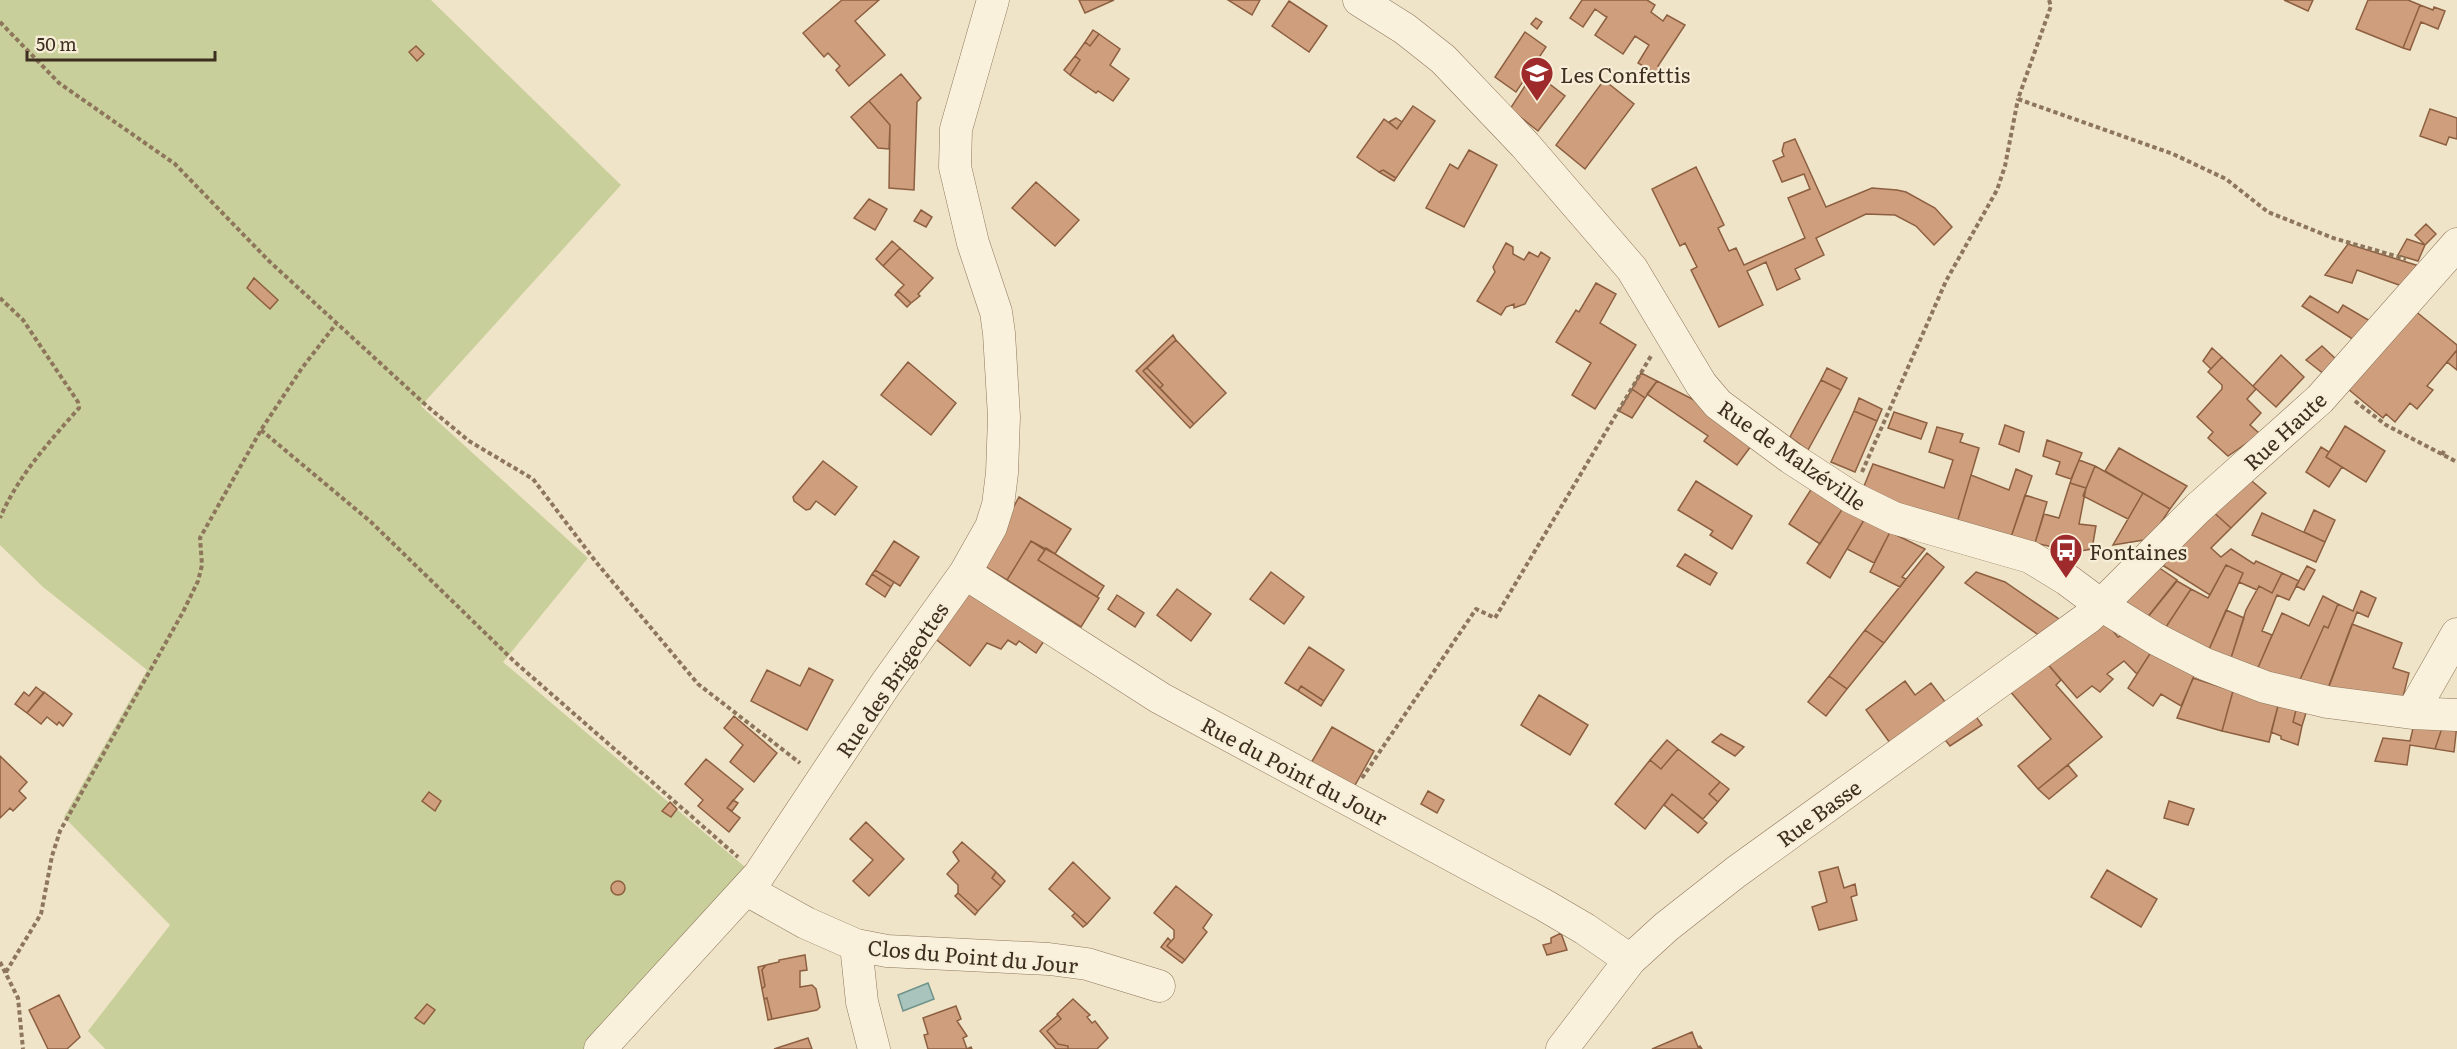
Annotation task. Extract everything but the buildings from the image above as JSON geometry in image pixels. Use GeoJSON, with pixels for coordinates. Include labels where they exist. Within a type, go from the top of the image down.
{"type":"FeatureCollection","features":[{"type":"Feature","properties":{"kind":"street","name":"Rue des Brigeottes"},"geometry":{"type":"LineString","coordinates":[[600,1049],[753,883],[885,685],[964,573],[991,527],[998,506],[1002,480],[1004,417],[996,312],[973,243],[955,167],[955,146],[956,129],[993,0]]}},
{"type":"Feature","properties":{"kind":"street","name":"Rue de Malzéville"},"geometry":{"type":"LineString","coordinates":[[1359,0],[1424,42],[1478,94],[1577,203],[1632,268],[1701,384],[1718,404],[1791,458],[1851,497],[1894,518],[2030,556],[2101,605],[2156,639],[2205,664],[2265,687],[2327,702],[2412,713],[2457,715]]}},
{"type":"Feature","properties":{"kind":"street","name":"Rue Haute"},"geometry":{"type":"LineString","coordinates":[[2101,605],[2198,508],[2320,399],[2457,244]]}},
{"type":"Feature","properties":{"kind":"street","name":"Rue du Point du Jour"},"geometry":{"type":"LineString","coordinates":[[964,573],[1160,698],[1544,905],[1630,960]]}},
{"type":"Feature","properties":{"kind":"street","name":"Rue Basse"},"geometry":{"type":"LineString","coordinates":[[1562,1049],[1630,960],[1666,927],[1736,872],[2078,626],[2101,605]]}},
{"type":"Feature","properties":{"kind":"street"},"geometry":{"type":"LineString","coordinates":[[2412,713],[2457,634]]}},
{"type":"Feature","properties":{"kind":"street","name":"Clos du Point du Jour"},"geometry":{"type":"LineString","coordinates":[[753,883],[806,923],[856,945],[887,951],[1049,959],[1087,964],[1159,986]]}},
{"type":"Feature","properties":{"kind":"street","name":"Clos du Point du Jour"},"geometry":{"type":"LineString","coordinates":[[856,945],[862,1002],[874,1049]]}},
{"type":"Feature","properties":{"kind":"path"},"geometry":{"type":"LineString","coordinates":[[1851,497],[1946,281],[1997,190],[2005,166],[2018,99],[2051,6],[2049,0]]}},
{"type":"Feature","properties":{"kind":"path"},"geometry":{"type":"LineString","coordinates":[[0,22],[59,83],[175,164],[269,261],[428,407],[469,441],[533,479],[596,562],[698,684],[822,781]]}},
{"type":"Feature","properties":{"kind":"path"},"geometry":{"type":"LineString","coordinates":[[2018,99],[2173,154],[2226,179],[2268,212],[2333,238],[2421,264],[2431,272]]}},
{"type":"Feature","properties":{"kind":"path"},"geometry":{"type":"LineString","coordinates":[[0,298],[23,320],[78,402],[79,408],[40,452],[6,504],[0,518]]}},
{"type":"Feature","properties":{"kind":"path"},"geometry":{"type":"LineString","coordinates":[[6,972],[41,914],[52,856],[60,831],[183,612],[198,581],[202,566],[200,538],[261,430],[302,368],[336,324]]}},
{"type":"Feature","properties":{"kind":"path"},"geometry":{"type":"LineString","coordinates":[[1350,799],[1377,753],[1476,609],[1495,618],[1640,372],[1671,333]]}},
{"type":"Feature","properties":{"kind":"path"},"geometry":{"type":"LineString","coordinates":[[2333,385],[2386,425],[2457,462]]}},
{"type":"Feature","properties":{"kind":"path"},"geometry":{"type":"LineString","coordinates":[[261,430],[371,522],[516,663],[753,883]]}},
{"type":"Feature","properties":{"kind":"path"},"geometry":{"type":"LineString","coordinates":[[2442,455],[2445,449]]}},
{"type":"Feature","properties":{"kind":"path"},"geometry":{"type":"LineString","coordinates":[[0,962],[18,998],[23,1049]]}},
{"type":"Feature","properties":{"kind":"green space"},"geometry":{"type":"Polygon","coordinates":[[[0,0],[431,0],[621,185],[421,406],[588,558],[503,662],[745,867],[587,1049],[105,1049],[88,1031],[170,925],[64,817],[147,670],[43,587],[0,545],[0,0]]]}},
{"type":"Feature","properties":{"kind":"water"},"geometry":{"type":"Polygon","coordinates":[[[928,983],[934,999],[903,1011],[898,995],[928,983]]]}},
{"type":"Feature","properties":{"kind":"place","name":"Les Confettis"},"geometry":{"type":"Point","coordinates":[1537,102]}},
{"type":"Feature","properties":{"kind":"place","name":"Fontaines"},"geometry":{"type":"Point","coordinates":[2066,579]}}]}
